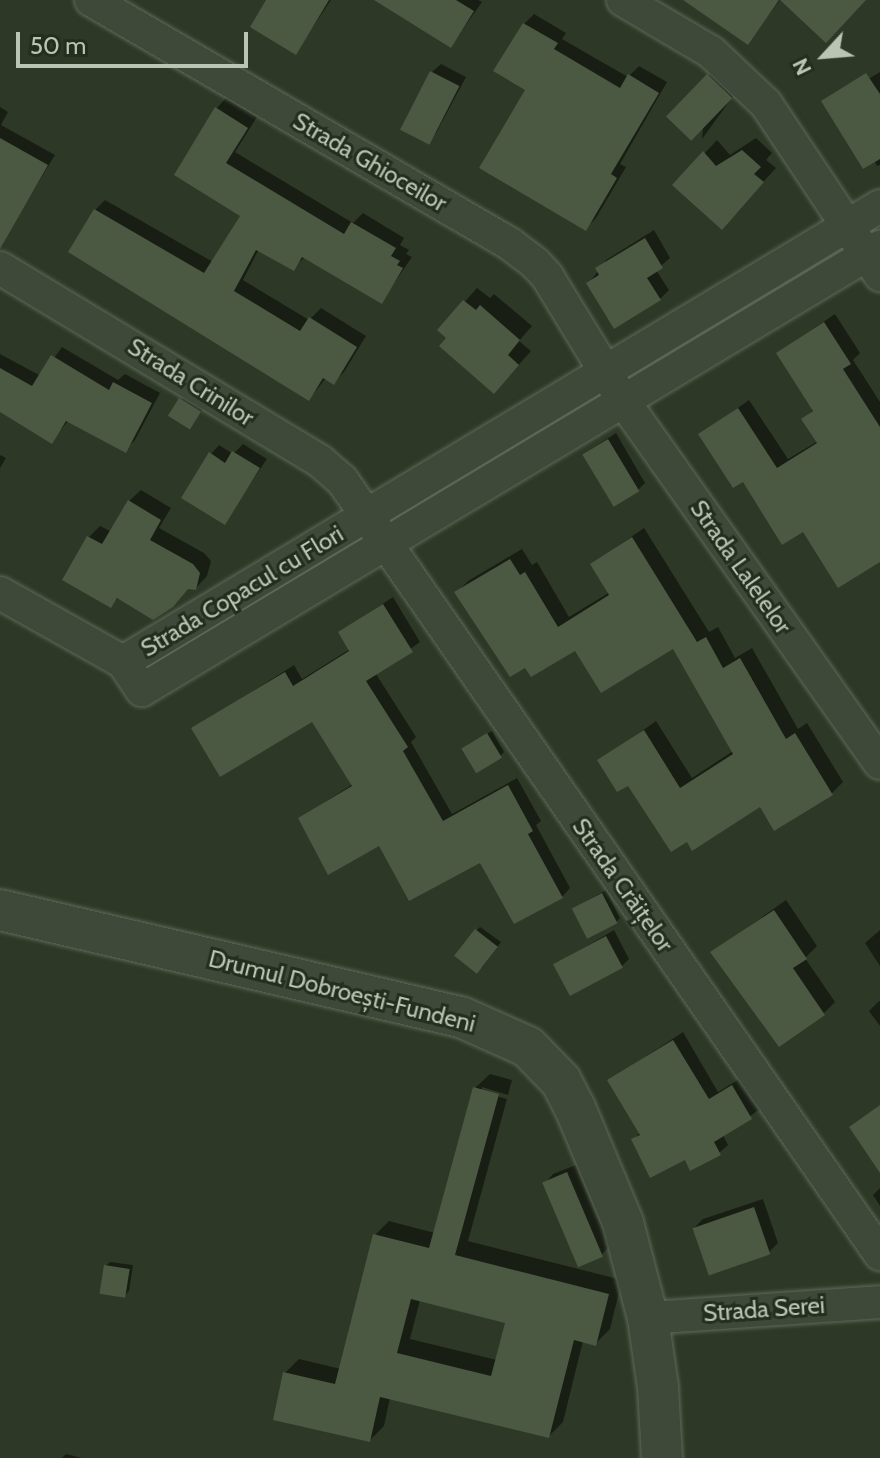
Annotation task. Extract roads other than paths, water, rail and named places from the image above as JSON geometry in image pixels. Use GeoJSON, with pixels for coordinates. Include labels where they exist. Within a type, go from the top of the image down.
{"type":"FeatureCollection","features":[{"type":"Feature","properties":{"kind":"street","name":"Strada Ghioceilor"},"geometry":{"type":"LineString","coordinates":[[91,0],[510,244],[547,276],[603,371]]}},
{"type":"Feature","properties":{"kind":"street"},"geometry":{"type":"LineString","coordinates":[[623,0],[711,52],[742,78],[775,116],[846,226],[875,259]]}},
{"type":"Feature","properties":{"kind":"street","name":"Strada Copacul cu Flori"},"geometry":{"type":"LineString","coordinates":[[875,259],[622,399],[142,690],[123,662],[880,206]]}},
{"type":"Feature","properties":{"kind":"street","name":"Strada Crinilor"},"geometry":{"type":"LineString","coordinates":[[0,268],[321,462],[342,480],[366,515]]}},
{"type":"Feature","properties":{"kind":"street","name":"Strada Lalelelor"},"geometry":{"type":"LineString","coordinates":[[603,371],[880,763]]}},
{"type":"Feature","properties":{"kind":"street","name":"Strada Crăițelor"},"geometry":{"type":"LineString","coordinates":[[366,515],[880,1254]]}},
{"type":"Feature","properties":{"kind":"street"},"geometry":{"type":"LineString","coordinates":[[0,593],[123,662]]}},
{"type":"Feature","properties":{"kind":"street","name":"Drumul Dobroești-Fundeni"},"geometry":{"type":"LineString","coordinates":[[0,910],[461,1017],[528,1047],[561,1081],[590,1140],[623,1223],[648,1318],[658,1387],[662,1458]]}},
{"type":"Feature","properties":{"kind":"street","name":"Strada Serei"},"geometry":{"type":"LineString","coordinates":[[648,1318],[880,1302]]}}]}
